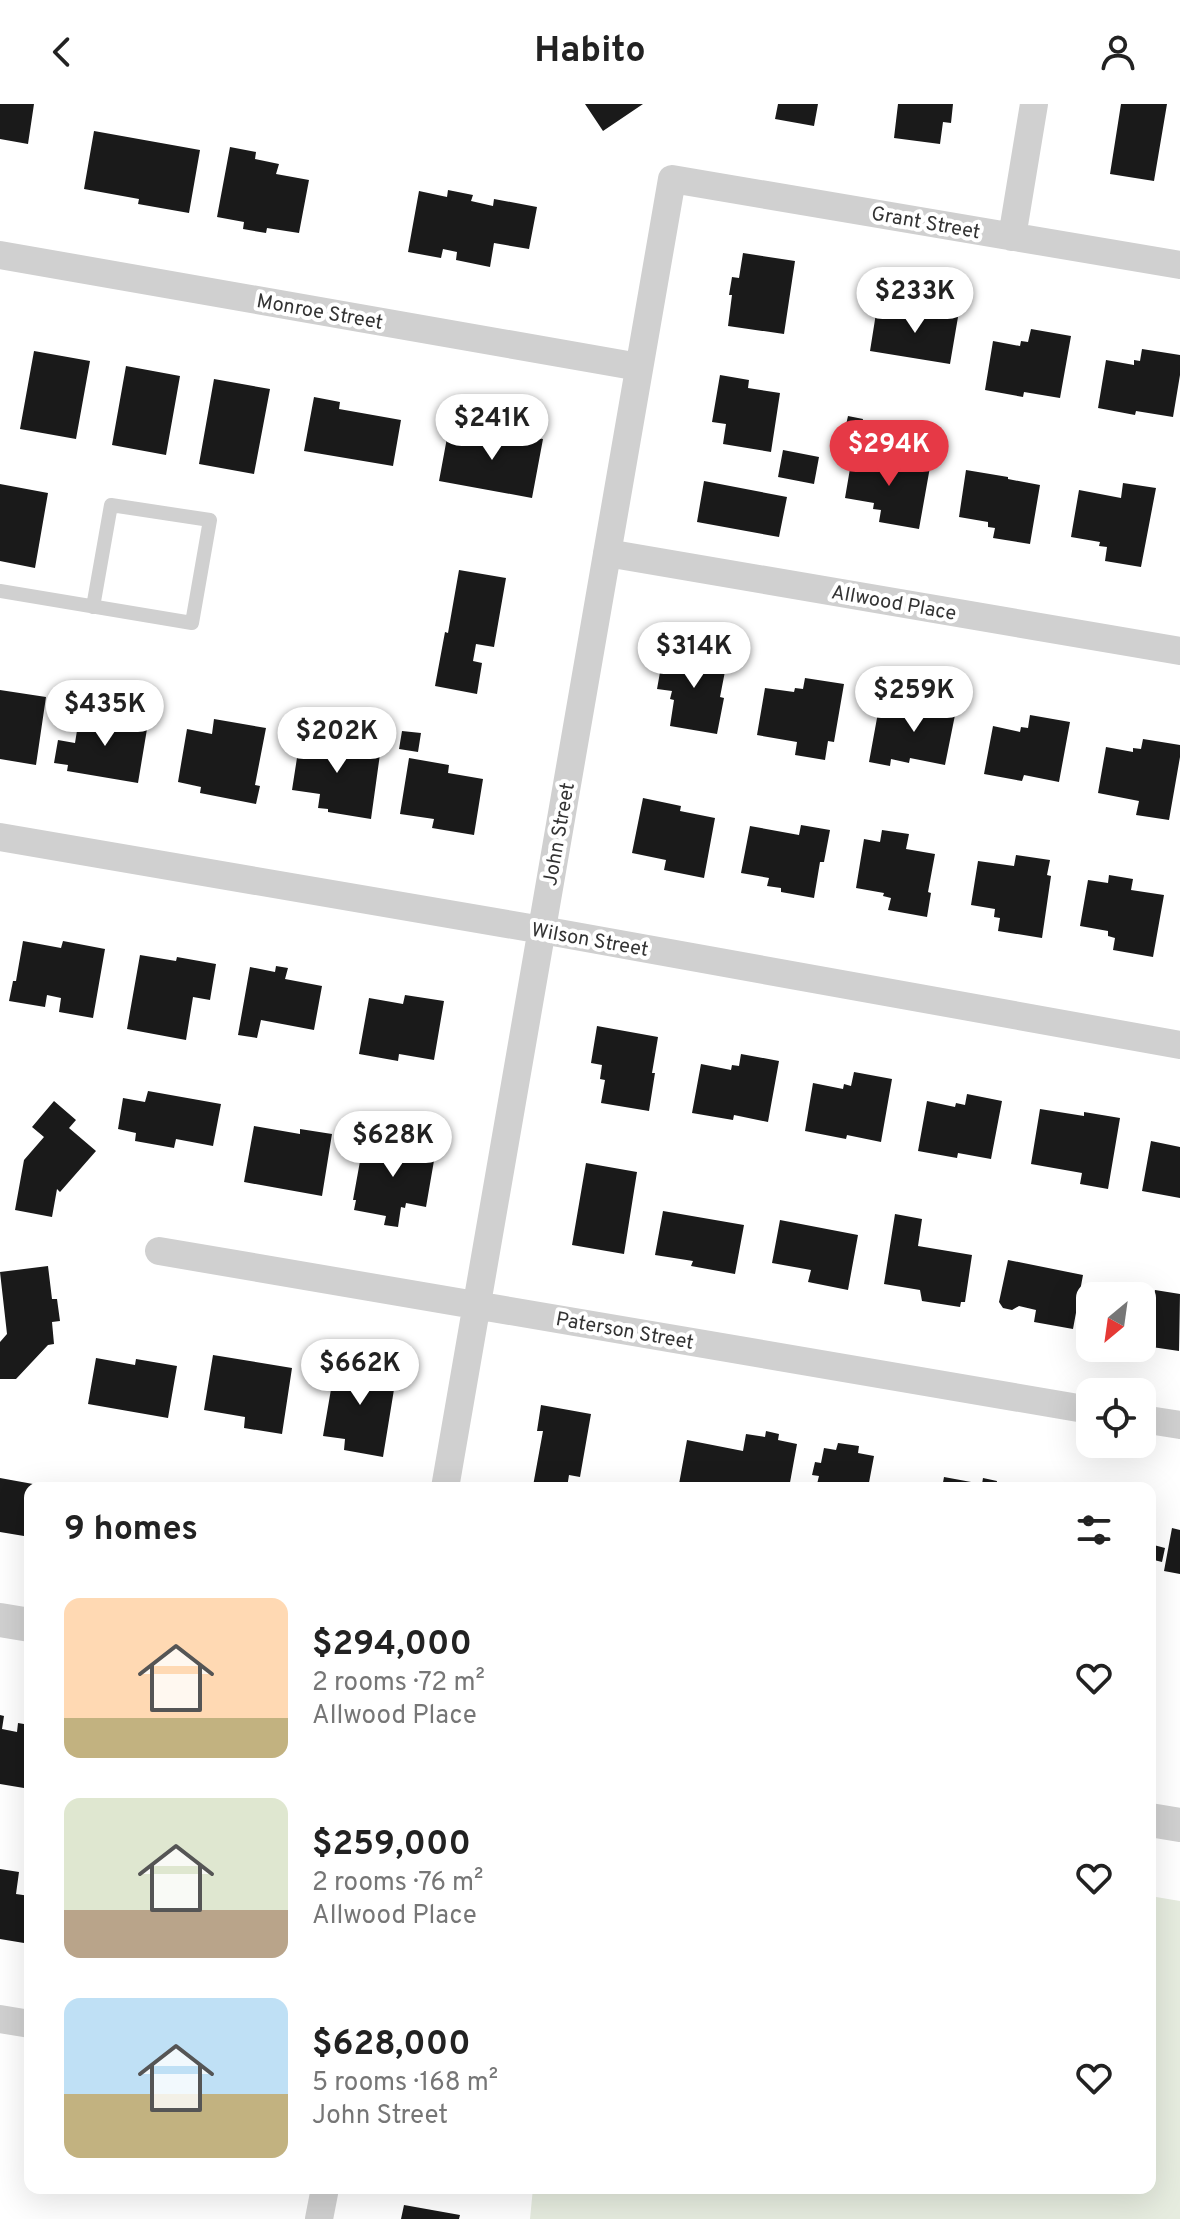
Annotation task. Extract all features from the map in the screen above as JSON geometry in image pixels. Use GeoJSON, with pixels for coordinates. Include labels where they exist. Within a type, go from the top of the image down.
{"type":"FeatureCollection","features":[{"type":"Feature","properties":{"kind":"street"},"geometry":{"type":"LineString","coordinates":[[1012,237],[1034,104]]}},
{"type":"Feature","properties":{"kind":"street","name":"Grant Street"},"geometry":{"type":"LineString","coordinates":[[672,179],[1180,265]]}},
{"type":"Feature","properties":{"kind":"street","name":"John Street"},"geometry":{"type":"LineString","coordinates":[[446,1482],[672,179]]}},
{"type":"Feature","properties":{"kind":"street","name":"Monroe Street"},"geometry":{"type":"LineString","coordinates":[[0,255],[639,367]]}},
{"type":"Feature","properties":{"kind":"street","name":"Allwood Place"},"geometry":{"type":"LineString","coordinates":[[607,553],[1180,651]]}},
{"type":"Feature","properties":{"kind":"street","name":"Wilson Street"},"geometry":{"type":"LineString","coordinates":[[0,837],[542,930],[1180,1045]]}},
{"type":"Feature","properties":{"kind":"street","name":"Paterson Street"},"geometry":{"type":"LineString","coordinates":[[159,1251],[1076,1408]]}},
{"type":"Feature","properties":{"kind":"street"},"geometry":{"type":"LineString","coordinates":[[1156,1421],[1180,1425]]}},
{"type":"Feature","properties":{"kind":"street"},"geometry":{"type":"LineString","coordinates":[[0,1620],[24,1624]]}},
{"type":"Feature","properties":{"kind":"street"},"geometry":{"type":"LineString","coordinates":[[1156,1821],[1180,1825]]}},
{"type":"Feature","properties":{"kind":"street"},"geometry":{"type":"LineString","coordinates":[[0,2019],[24,2023]]}},
{"type":"Feature","properties":{"kind":"street"},"geometry":{"type":"LineString","coordinates":[[319,2219],[324,2194]]}},
{"type":"Feature","properties":{"kind":"lane"},"geometry":{"type":"LineString","coordinates":[[0,591],[93,607],[192,623],[210,520],[111,505],[93,607]]}},
{"type":"Feature","properties":{"kind":"shaded area"},"geometry":{"type":"Polygon","coordinates":[[[1156,1897],[1180,1901],[1180,2219],[530,2219],[532,2194],[1156,2194],[1156,1897]]]}},
{"type":"Feature","properties":{"kind":"building"},"geometry":{"type":"Polygon","coordinates":[[[0,104],[34,104],[28,144],[0,139],[0,104]]]}},
{"type":"Feature","properties":{"kind":"building"},"geometry":{"type":"Polygon","coordinates":[[[585,104],[643,104],[603,131],[585,104]]]}},
{"type":"Feature","properties":{"kind":"building"},"geometry":{"type":"Polygon","coordinates":[[[778,104],[818,104],[814,126],[775,119],[778,104]]]}},
{"type":"Feature","properties":{"kind":"building"},"geometry":{"type":"Polygon","coordinates":[[[898,104],[953,104],[951,123],[943,122],[940,144],[894,138],[898,104]]]}},
{"type":"Feature","properties":{"kind":"building"},"geometry":{"type":"Polygon","coordinates":[[[1121,104],[1167,104],[1154,181],[1110,174],[1121,104]]]}},
{"type":"Feature","properties":{"kind":"building"},"geometry":{"type":"Polygon","coordinates":[[[94,131],[200,150],[189,213],[138,204],[139,199],[84,189],[94,131]]]}},
{"type":"Feature","properties":{"kind":"building"},"geometry":{"type":"Polygon","coordinates":[[[230,147],[256,152],[255,159],[279,164],[276,174],[309,180],[299,233],[267,228],[266,233],[243,229],[244,222],[217,217],[230,147]]]}},
{"type":"Feature","properties":{"kind":"building"},"geometry":{"type":"Polygon","coordinates":[[[448,190],[473,195],[471,201],[493,206],[494,199],[537,207],[529,249],[494,243],[490,267],[456,260],[457,252],[443,249],[441,258],[408,252],[419,191],[447,197],[448,190]]]}},
{"type":"Feature","properties":{"kind":"building"},"geometry":{"type":"Polygon","coordinates":[[[743,253],[795,261],[784,334],[728,326],[732,277],[739,278],[743,253]]]}},
{"type":"Feature","properties":{"kind":"building"},"geometry":{"type":"Polygon","coordinates":[[[877,307],[958,317],[950,364],[870,351],[877,307]]]}},
{"type":"Feature","properties":{"kind":"building"},"geometry":{"type":"Polygon","coordinates":[[[1031,329],[1071,336],[1060,398],[1024,392],[1023,397],[985,390],[993,341],[1020,346],[1021,341],[1028,342],[1031,329]]]}},
{"type":"Feature","properties":{"kind":"building"},"geometry":{"type":"Polygon","coordinates":[[[1142,349],[1180,355],[1173,417],[1136,411],[1135,415],[1098,408],[1106,360],[1134,365],[1134,360],[1140,361],[1142,349]]]}},
{"type":"Feature","properties":{"kind":"building"},"geometry":{"type":"Polygon","coordinates":[[[34,351],[90,361],[76,439],[20,429],[34,351]]]}},
{"type":"Feature","properties":{"kind":"building"},"geometry":{"type":"Polygon","coordinates":[[[126,366],[180,376],[166,455],[112,445],[126,366]]]}},
{"type":"Feature","properties":{"kind":"building"},"geometry":{"type":"Polygon","coordinates":[[[720,375],[749,380],[748,388],[780,393],[771,452],[723,444],[726,424],[712,422],[720,375]]]}},
{"type":"Feature","properties":{"kind":"building"},"geometry":{"type":"Polygon","coordinates":[[[214,379],[270,389],[254,474],[199,464],[214,379]]]}},
{"type":"Feature","properties":{"kind":"building"},"geometry":{"type":"Polygon","coordinates":[[[314,397],[340,402],[339,409],[401,420],[393,466],[304,451],[314,397]]]}},
{"type":"Feature","properties":{"kind":"building"},"geometry":{"type":"Polygon","coordinates":[[[848,416],[863,419],[861,432],[845,429],[848,416]]]}},
{"type":"Feature","properties":{"kind":"building"},"geometry":{"type":"Polygon","coordinates":[[[449,427],[500,436],[501,432],[543,439],[532,498],[439,481],[449,427]]]}},
{"type":"Feature","properties":{"kind":"building"},"geometry":{"type":"Polygon","coordinates":[[[783,450],[819,457],[814,484],[778,477],[783,450]]]}},
{"type":"Feature","properties":{"kind":"building"},"geometry":{"type":"Polygon","coordinates":[[[853,451],[930,467],[919,529],[879,522],[881,510],[873,509],[874,503],[845,498],[853,451]]]}},
{"type":"Feature","properties":{"kind":"building"},"geometry":{"type":"Polygon","coordinates":[[[966,470],[1040,485],[1030,544],[993,538],[995,528],[988,527],[988,522],[959,517],[966,470]]]}},
{"type":"Feature","properties":{"kind":"building"},"geometry":{"type":"Polygon","coordinates":[[[704,481],[787,497],[779,537],[697,522],[704,481]]]}},
{"type":"Feature","properties":{"kind":"building"},"geometry":{"type":"Polygon","coordinates":[[[1123,483],[1156,488],[1141,567],[1105,561],[1107,547],[1099,546],[1100,542],[1071,537],[1079,490],[1121,498],[1123,483]]]}},
{"type":"Feature","properties":{"kind":"building"},"geometry":{"type":"Polygon","coordinates":[[[0,484],[48,493],[35,568],[0,561],[0,484]]]}},
{"type":"Feature","properties":{"kind":"building"},"geometry":{"type":"Polygon","coordinates":[[[459,570],[506,578],[494,647],[476,644],[473,661],[482,663],[477,694],[435,686],[459,570]]]}},
{"type":"Feature","properties":{"kind":"building"},"geometry":{"type":"Polygon","coordinates":[[[664,650],[727,661],[717,734],[670,726],[674,700],[670,699],[672,691],[657,689],[664,650]]]}},
{"type":"Feature","properties":{"kind":"building"},"geometry":{"type":"Polygon","coordinates":[[[805,678],[844,684],[834,742],[828,741],[825,760],[795,755],[797,742],[757,735],[765,688],[794,692],[795,688],[803,689],[805,678]]]}},
{"type":"Feature","properties":{"kind":"building"},"geometry":{"type":"Polygon","coordinates":[[[0,690],[46,697],[36,765],[0,759],[0,690]]]}},
{"type":"Feature","properties":{"kind":"building"},"geometry":{"type":"Polygon","coordinates":[[[919,697],[957,705],[945,765],[910,758],[909,763],[891,759],[890,766],[869,762],[879,707],[909,713],[909,709],[917,710],[919,697]]]}},
{"type":"Feature","properties":{"kind":"building"},"geometry":{"type":"Polygon","coordinates":[[[80,712],[148,723],[138,783],[67,771],[68,765],[54,763],[58,740],[75,743],[80,712]]]}},
{"type":"Feature","properties":{"kind":"building"},"geometry":{"type":"Polygon","coordinates":[[[1030,715],[1070,722],[1059,782],[1024,775],[1022,781],[984,774],[993,726],[1020,732],[1021,727],[1028,728],[1030,715]]]}},
{"type":"Feature","properties":{"kind":"building"},"geometry":{"type":"Polygon","coordinates":[[[214,719],[266,728],[255,785],[260,786],[256,804],[200,793],[201,787],[178,782],[187,729],[212,734],[214,719]]]}},
{"type":"Feature","properties":{"kind":"building"},"geometry":{"type":"Polygon","coordinates":[[[402,731],[421,733],[418,752],[399,749],[402,731]]]}},
{"type":"Feature","properties":{"kind":"building"},"geometry":{"type":"Polygon","coordinates":[[[301,732],[340,738],[338,747],[380,754],[371,819],[328,812],[328,809],[318,808],[320,794],[292,790],[301,732]]]}},
{"type":"Feature","properties":{"kind":"building"},"geometry":{"type":"Polygon","coordinates":[[[1143,739],[1180,745],[1169,820],[1136,815],[1139,801],[1098,793],[1106,747],[1133,752],[1133,748],[1141,749],[1143,739]]]}},
{"type":"Feature","properties":{"kind":"building"},"geometry":{"type":"Polygon","coordinates":[[[409,758],[449,765],[448,773],[483,779],[474,835],[432,828],[434,819],[400,814],[409,758]]]}},
{"type":"Feature","properties":{"kind":"building"},"geometry":{"type":"Polygon","coordinates":[[[643,798],[681,806],[680,811],[715,818],[704,878],[664,870],[666,860],[632,853],[643,798]]]}},
{"type":"Feature","properties":{"kind":"building"},"geometry":{"type":"Polygon","coordinates":[[[801,825],[830,830],[824,862],[820,862],[814,898],[781,892],[781,888],[767,886],[769,878],[741,873],[750,826],[799,835],[801,825]]]}},
{"type":"Feature","properties":{"kind":"building"},"geometry":{"type":"Polygon","coordinates":[[[882,830],[909,834],[906,849],[935,854],[927,917],[888,910],[891,898],[883,896],[884,893],[856,888],[864,839],[880,842],[882,830]]]}},
{"type":"Feature","properties":{"kind":"building"},"geometry":{"type":"Polygon","coordinates":[[[1016,855],[1050,860],[1047,875],[1051,876],[1042,938],[998,931],[1000,918],[994,917],[995,909],[971,905],[978,861],[1014,866],[1016,855]]]}},
{"type":"Feature","properties":{"kind":"building"},"geometry":{"type":"Polygon","coordinates":[[[1109,875],[1133,879],[1131,890],[1164,895],[1153,957],[1113,950],[1115,938],[1108,936],[1108,931],[1080,926],[1088,880],[1108,883],[1109,875]]]}},
{"type":"Feature","properties":{"kind":"building"},"geometry":{"type":"Polygon","coordinates":[[[23,941],[61,948],[63,941],[105,949],[93,1018],[59,1012],[61,998],[47,995],[45,1007],[9,1001],[23,941]]]}},
{"type":"Feature","properties":{"kind":"building"},"geometry":{"type":"Polygon","coordinates":[[[140,955],[216,964],[210,1000],[193,997],[186,1040],[127,1029],[140,955]]]}},
{"type":"Feature","properties":{"kind":"building"},"geometry":{"type":"Polygon","coordinates":[[[276,966],[288,968],[285,979],[322,986],[314,1030],[261,1020],[257,1038],[238,1035],[250,967],[275,972],[276,966]]]}},
{"type":"Feature","properties":{"kind":"building"},"geometry":{"type":"Polygon","coordinates":[[[405,995],[444,1001],[434,1060],[399,1054],[398,1061],[359,1054],[369,998],[403,1004],[405,995]]]}},
{"type":"Feature","properties":{"kind":"building"},"geometry":{"type":"Polygon","coordinates":[[[597,1026],[658,1037],[649,1111],[601,1103],[605,1080],[600,1079],[602,1065],[591,1063],[597,1026]]]}},
{"type":"Feature","properties":{"kind":"building"},"geometry":{"type":"Polygon","coordinates":[[[741,1054],[779,1061],[768,1122],[734,1115],[733,1120],[692,1113],[701,1064],[731,1070],[732,1065],[739,1066],[741,1054]]]}},
{"type":"Feature","properties":{"kind":"building"},"geometry":{"type":"Polygon","coordinates":[[[854,1072],[892,1079],[881,1142],[805,1131],[813,1083],[843,1089],[844,1084],[851,1086],[854,1072]]]}},
{"type":"Feature","properties":{"kind":"building"},"geometry":{"type":"Polygon","coordinates":[[[148,1091],[221,1104],[213,1146],[176,1139],[174,1148],[135,1141],[136,1133],[118,1129],[123,1098],[145,1102],[148,1091]]]}},
{"type":"Feature","properties":{"kind":"building"},"geometry":{"type":"Polygon","coordinates":[[[967,1094],[1002,1101],[991,1159],[958,1153],[957,1158],[918,1151],[927,1101],[955,1107],[956,1103],[965,1105],[967,1094]]]}},
{"type":"Feature","properties":{"kind":"building"},"geometry":{"type":"Polygon","coordinates":[[[54,1101],[76,1120],[69,1128],[96,1151],[60,1192],[57,1189],[52,1217],[15,1210],[24,1160],[44,1137],[32,1127],[54,1101]]]}},
{"type":"Feature","properties":{"kind":"building"},"geometry":{"type":"Polygon","coordinates":[[[1040,1109],[1120,1118],[1108,1189],[1080,1184],[1082,1173],[1031,1164],[1040,1109]]]}},
{"type":"Feature","properties":{"kind":"building"},"geometry":{"type":"Polygon","coordinates":[[[254,1126],[300,1134],[300,1129],[332,1134],[322,1196],[244,1182],[254,1126]]]}},
{"type":"Feature","properties":{"kind":"building"},"geometry":{"type":"Polygon","coordinates":[[[364,1139],[436,1149],[426,1207],[406,1203],[405,1208],[401,1207],[398,1227],[384,1225],[386,1216],[354,1210],[364,1139]]]}},
{"type":"Feature","properties":{"kind":"building"},"geometry":{"type":"Polygon","coordinates":[[[1151,1141],[1180,1147],[1180,1198],[1142,1191],[1151,1141]]]}},
{"type":"Feature","properties":{"kind":"building"},"geometry":{"type":"Polygon","coordinates":[[[586,1163],[637,1172],[624,1254],[572,1245],[586,1163]]]}},
{"type":"Feature","properties":{"kind":"building"},"geometry":{"type":"Polygon","coordinates":[[[663,1211],[744,1225],[735,1274],[691,1266],[693,1261],[655,1255],[663,1211]]]}},
{"type":"Feature","properties":{"kind":"building"},"geometry":{"type":"Polygon","coordinates":[[[895,1214],[922,1219],[918,1246],[972,1255],[965,1302],[961,1302],[960,1307],[922,1301],[920,1290],[884,1284],[895,1214]]]}},
{"type":"Feature","properties":{"kind":"building"},"geometry":{"type":"Polygon","coordinates":[[[780,1220],[858,1235],[848,1290],[808,1282],[811,1270],[772,1263],[780,1220]]]}},
{"type":"Feature","properties":{"kind":"building"},"geometry":{"type":"Polygon","coordinates":[[[1008,1260],[1083,1275],[1082,1282],[1076,1282],[1073,1329],[1034,1322],[1036,1310],[1019,1306],[1012,1310],[1003,1308],[999,1302],[1008,1260]]]}},
{"type":"Feature","properties":{"kind":"building"},"geometry":{"type":"Polygon","coordinates":[[[48,1266],[52,1299],[57,1299],[60,1321],[52,1322],[54,1344],[48,1345],[16,1379],[0,1379],[0,1342],[7,1334],[0,1272],[48,1266]]]}},
{"type":"Feature","properties":{"kind":"building"},"geometry":{"type":"Polygon","coordinates":[[[1156,1290],[1180,1294],[1179,1351],[1156,1348],[1156,1290]]]}},
{"type":"Feature","properties":{"kind":"building"},"geometry":{"type":"Polygon","coordinates":[[[213,1355],[292,1368],[282,1434],[244,1428],[245,1417],[204,1410],[213,1355]]]}},
{"type":"Feature","properties":{"kind":"building"},"geometry":{"type":"Polygon","coordinates":[[[96,1358],[135,1365],[136,1359],[177,1366],[168,1418],[88,1404],[96,1358]]]}},
{"type":"Feature","properties":{"kind":"building"},"geometry":{"type":"Polygon","coordinates":[[[336,1360],[397,1371],[383,1457],[344,1450],[345,1439],[323,1436],[336,1360]]]}},
{"type":"Feature","properties":{"kind":"building"},"geometry":{"type":"Polygon","coordinates":[[[541,1405],[591,1414],[580,1477],[569,1475],[568,1482],[534,1482],[543,1431],[537,1431],[541,1405]]]}},
{"type":"Feature","properties":{"kind":"building"},"geometry":{"type":"Polygon","coordinates":[[[766,1431],[779,1434],[778,1440],[797,1444],[790,1482],[679,1482],[687,1440],[743,1451],[746,1434],[765,1437],[766,1431]]]}},
{"type":"Feature","properties":{"kind":"building"},"geometry":{"type":"Polygon","coordinates":[[[838,1443],[859,1446],[858,1453],[874,1456],[869,1482],[818,1482],[819,1476],[812,1475],[815,1462],[821,1463],[824,1448],[836,1450],[838,1443]]]}},
{"type":"Feature","properties":{"kind":"building"},"geometry":{"type":"Polygon","coordinates":[[[944,1477],[971,1482],[943,1482],[944,1477]]]}},
{"type":"Feature","properties":{"kind":"building"},"geometry":{"type":"Polygon","coordinates":[[[0,1478],[24,1482],[24,1536],[0,1532],[0,1478]]]}},
{"type":"Feature","properties":{"kind":"building"},"geometry":{"type":"Polygon","coordinates":[[[1172,1528],[1180,1530],[1180,1574],[1164,1571],[1172,1528]]]}},
{"type":"Feature","properties":{"kind":"building"},"geometry":{"type":"Polygon","coordinates":[[[1156,1546],[1165,1548],[1162,1562],[1156,1560],[1156,1546]]]}},
{"type":"Feature","properties":{"kind":"building"},"geometry":{"type":"Polygon","coordinates":[[[0,1715],[4,1716],[2,1729],[17,1732],[18,1723],[24,1724],[24,1788],[0,1784],[0,1715]]]}},
{"type":"Feature","properties":{"kind":"building"},"geometry":{"type":"Polygon","coordinates":[[[0,1869],[19,1872],[16,1894],[24,1895],[24,1943],[0,1939],[0,1869]]]}},
{"type":"Feature","properties":{"kind":"building"},"geometry":{"type":"Polygon","coordinates":[[[404,2205],[460,2215],[459,2219],[401,2219],[404,2205]]]}}]}
